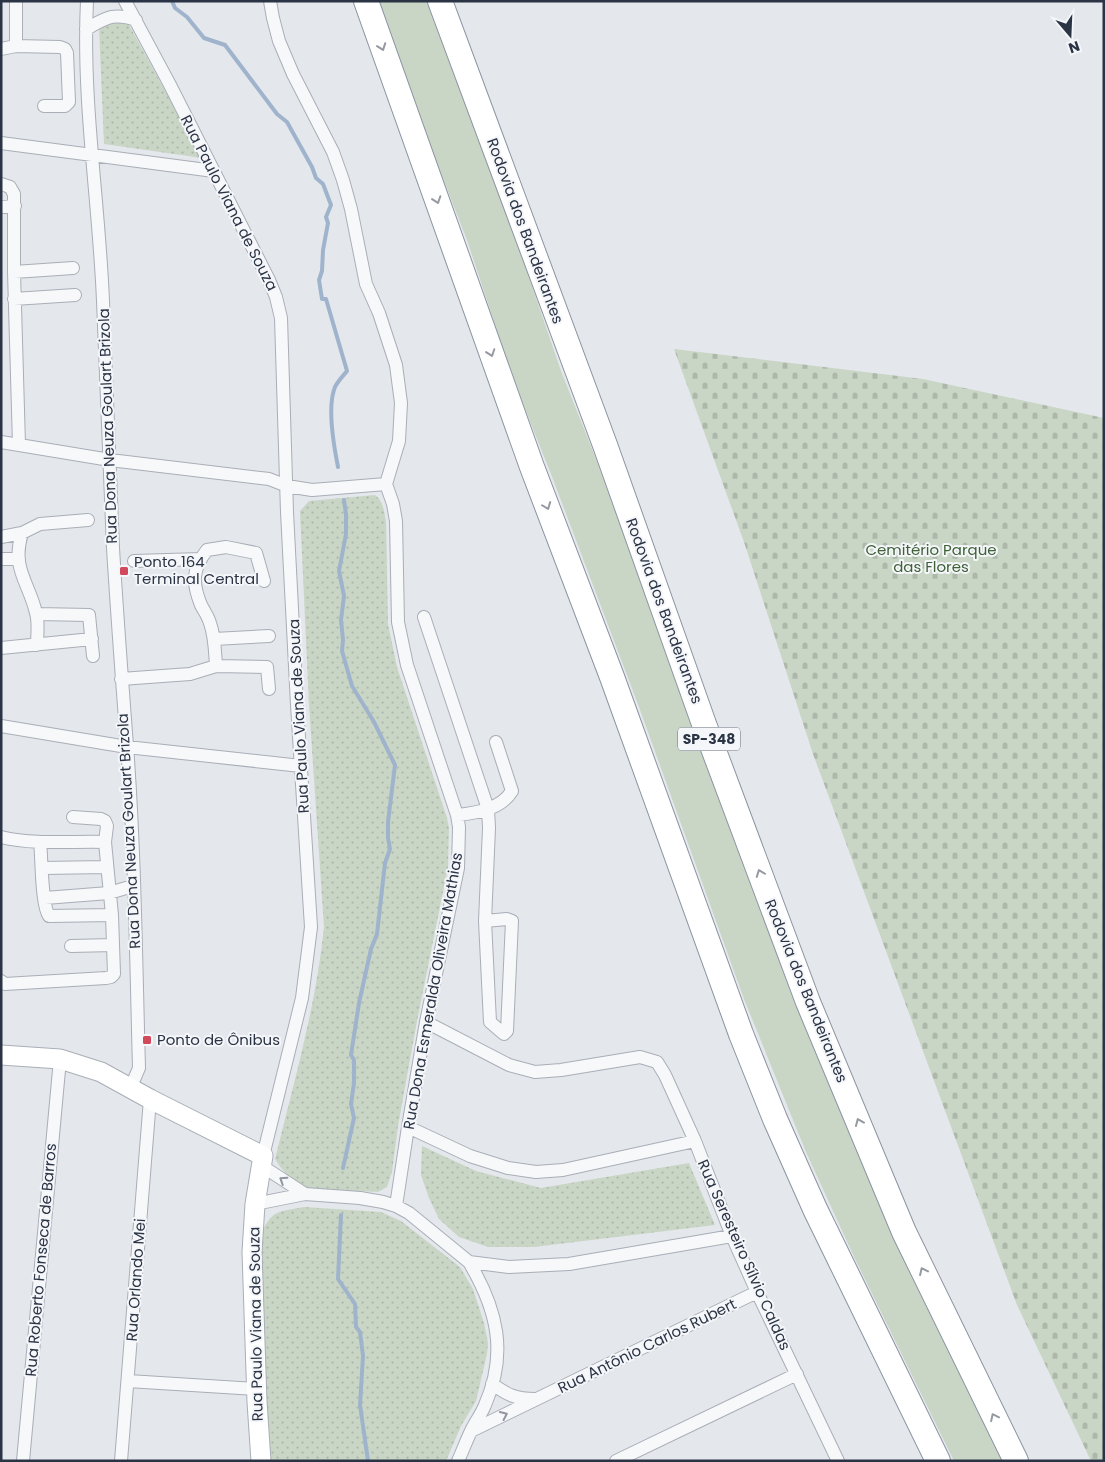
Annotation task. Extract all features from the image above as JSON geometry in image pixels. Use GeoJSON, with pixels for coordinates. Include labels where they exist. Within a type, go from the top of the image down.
{"type":"FeatureCollection","features":[{"type":"Feature","properties":{"kind":"highway"},"geometry":{"type":"LineString","coordinates":[[366,1],[532,467],[612,677],[742,1034],[775,1118],[815,1209],[938,1461]]}},
{"type":"Feature","properties":{"kind":"highway","name":"Rodovia dos Bandeirantes"},"geometry":{"type":"LineString","coordinates":[[440,1],[605,445],[707,734],[808,1002],[904,1232],[1016,1461]]}},
{"type":"Feature","properties":{"kind":"street"},"geometry":{"type":"LineString","coordinates":[[16,1],[16,46]]}},
{"type":"Feature","properties":{"kind":"street","name":"Rua Dona Neuza Goulart Brizola"},"geometry":{"type":"LineString","coordinates":[[87,1],[86,29],[91,154],[102,267],[110,460],[121,679],[127,747],[133,886],[139,1068],[130,1089]]}},
{"type":"Feature","properties":{"kind":"street","name":"Rua Paulo Viana de Souza"},"geometry":{"type":"LineString","coordinates":[[125,1],[214,171],[276,297],[281,318],[288,522],[311,927],[302,998],[263,1161],[255,1204],[252,1252],[260,1461]]}},
{"type":"Feature","properties":{"kind":"street"},"geometry":{"type":"LineString","coordinates":[[1,442],[110,460],[269,479],[288,486],[312,490],[386,484],[399,441],[401,403],[396,365],[379,313],[366,284],[344,180],[333,152],[279,41],[270,1]]}},
{"type":"Feature","properties":{"kind":"street"},"geometry":{"type":"LineString","coordinates":[[86,29],[108,17],[123,16],[136,20]]}},
{"type":"Feature","properties":{"kind":"street"},"geometry":{"type":"LineString","coordinates":[[1,49],[16,46],[60,47],[65,49],[67,53],[70,102],[65,106],[44,106]]}},
{"type":"Feature","properties":{"kind":"street"},"geometry":{"type":"LineString","coordinates":[[1,143],[214,171]]}},
{"type":"Feature","properties":{"kind":"street"},"geometry":{"type":"LineString","coordinates":[[1,184],[14,190],[14,299],[18,445]]}},
{"type":"Feature","properties":{"kind":"street"},"geometry":{"type":"LineString","coordinates":[[1,207],[15,206]]}},
{"type":"Feature","properties":{"kind":"street"},"geometry":{"type":"LineString","coordinates":[[14,272],[73,268]]}},
{"type":"Feature","properties":{"kind":"street"},"geometry":{"type":"LineString","coordinates":[[14,299],[74,294]]}},
{"type":"Feature","properties":{"kind":"street","name":"Rua Dona Esmeralda Oliveira Mathias"},"geometry":{"type":"LineString","coordinates":[[386,484],[393,504],[396,521],[398,622],[407,665],[457,815],[459,827],[458,868],[426,1022],[396,1206]]}},
{"type":"Feature","properties":{"kind":"street"},"geometry":{"type":"LineString","coordinates":[[1,537],[22,533],[40,524],[88,520]]}},
{"type":"Feature","properties":{"kind":"street"},"geometry":{"type":"LineString","coordinates":[[22,533],[19,558],[20,571],[36,614],[37,645]]}},
{"type":"Feature","properties":{"kind":"street"},"geometry":{"type":"LineString","coordinates":[[216,666],[214,639],[210,622],[201,605],[193,581],[201,559],[207,550],[226,547],[256,553],[264,581]]}},
{"type":"Feature","properties":{"kind":"street"},"geometry":{"type":"LineString","coordinates":[[1,559],[19,558]]}},
{"type":"Feature","properties":{"kind":"street"},"geometry":{"type":"LineString","coordinates":[[134,561],[201,559]]}},
{"type":"Feature","properties":{"kind":"street"},"geometry":{"type":"LineString","coordinates":[[36,614],[89,615],[93,656]]}},
{"type":"Feature","properties":{"kind":"street"},"geometry":{"type":"LineString","coordinates":[[424,617],[488,808],[489,828],[485,921],[490,1022],[504,1034],[507,1031],[512,921],[507,919],[485,921]]}},
{"type":"Feature","properties":{"kind":"street"},"geometry":{"type":"LineString","coordinates":[[214,639],[269,636]]}},
{"type":"Feature","properties":{"kind":"street"},"geometry":{"type":"LineString","coordinates":[[1,648],[92,639]]}},
{"type":"Feature","properties":{"kind":"street"},"geometry":{"type":"LineString","coordinates":[[121,679],[190,674],[216,666],[267,667],[268,690]]}},
{"type":"Feature","properties":{"kind":"street"},"geometry":{"type":"LineString","coordinates":[[1,726],[127,747],[301,766]]}},
{"type":"Feature","properties":{"kind":"street"},"geometry":{"type":"LineString","coordinates":[[457,815],[478,812],[488,808],[507,798],[512,790],[496,742]]}},
{"type":"Feature","properties":{"kind":"street"},"geometry":{"type":"LineString","coordinates":[[1,981],[5,984],[111,977],[114,974],[105,821],[101,818],[73,817]]}},
{"type":"Feature","properties":{"kind":"street"},"geometry":{"type":"LineString","coordinates":[[1,837],[40,842],[71,840],[105,842]]}},
{"type":"Feature","properties":{"kind":"street"},"geometry":{"type":"LineString","coordinates":[[40,842],[44,898],[46,912],[49,916],[112,915]]}},
{"type":"Feature","properties":{"kind":"street"},"geometry":{"type":"LineString","coordinates":[[42,868],[107,867]]}},
{"type":"Feature","properties":{"kind":"street"},"geometry":{"type":"LineString","coordinates":[[44,898],[110,893],[133,886]]}},
{"type":"Feature","properties":{"kind":"street"},"geometry":{"type":"LineString","coordinates":[[71,946],[113,945]]}},
{"type":"Feature","properties":{"kind":"street","name":"Rua Seresteiro Sílvio Caldas"},"geometry":{"type":"LineString","coordinates":[[426,1022],[508,1066],[535,1072],[561,1070],[640,1057],[656,1062],[665,1075],[695,1141],[732,1236],[757,1292],[838,1461]]}},
{"type":"Feature","properties":{"kind":"street"},"geometry":{"type":"LineString","coordinates":[[1,1055],[60,1059],[101,1072],[263,1161],[310,1194]]}},
{"type":"Feature","properties":{"kind":"street","name":"Rua Roberto Fonseca de Barros"},"geometry":{"type":"LineString","coordinates":[[22,1461],[60,1059]]}},
{"type":"Feature","properties":{"kind":"street","name":"Rua Orlando Mei"},"geometry":{"type":"LineString","coordinates":[[121,1461],[150,1099]]}},
{"type":"Feature","properties":{"kind":"street"},"geometry":{"type":"LineString","coordinates":[[408,1128],[470,1156],[508,1168],[536,1172],[564,1170],[695,1141]]}},
{"type":"Feature","properties":{"kind":"street"},"geometry":{"type":"LineString","coordinates":[[255,1204],[310,1194],[360,1198],[396,1206],[409,1213],[469,1262],[482,1284],[494,1320],[498,1355],[485,1405],[458,1461]]}},
{"type":"Feature","properties":{"kind":"street"},"geometry":{"type":"LineString","coordinates":[[469,1262],[509,1267],[569,1264],[732,1236]]}},
{"type":"Feature","properties":{"kind":"street","name":"Rua Antônio Carlos Rubert"},"geometry":{"type":"LineString","coordinates":[[471,1431],[757,1292]]}},
{"type":"Feature","properties":{"kind":"street"},"geometry":{"type":"LineString","coordinates":[[616,1461],[797,1374]]}},
{"type":"Feature","properties":{"kind":"street"},"geometry":{"type":"LineString","coordinates":[[128,1381],[256,1390]]}},
{"type":"Feature","properties":{"kind":"street"},"geometry":{"type":"LineString","coordinates":[[492,1384],[520,1400],[537,1399]]}},
{"type":"Feature","properties":{"kind":"green space"},"geometry":{"type":"Polygon","coordinates":[[[378,1],[428,1],[510,222],[561,371],[598,464],[787,982],[895,1237],[1004,1461],[954,1461],[855,1259],[806,1152],[744,999],[639,707],[513,379],[467,240],[417,112],[378,1]]]}},
{"type":"Feature","properties":{"kind":"green space"},"geometry":{"type":"Polygon","coordinates":[[[110,21],[129,25],[202,158],[104,144],[99,27],[110,21]]]}},
{"type":"Feature","properties":{"kind":"green space","name":"Cemitério Parque das Flores"},"geometry":{"type":"Polygon","coordinates":[[[674,349],[923,379],[1104,418],[1104,1461],[1091,1461],[1017,1305],[813,754],[744,542],[674,349]]]}},
{"type":"Feature","properties":{"kind":"green space"},"geometry":{"type":"Polygon","coordinates":[[[375,495],[382,504],[386,522],[388,624],[397,667],[447,818],[449,828],[448,867],[417,1021],[398,1126],[392,1172],[387,1187],[378,1192],[320,1190],[306,1188],[297,1183],[284,1172],[275,1159],[310,1015],[324,927],[309,705],[300,511],[309,501],[375,495]]]}},
{"type":"Feature","properties":{"kind":"green space"},"geometry":{"type":"Polygon","coordinates":[[[422,1146],[476,1171],[541,1188],[689,1163],[715,1225],[534,1247],[488,1247],[459,1237],[439,1219],[421,1175],[422,1146]]]}},
{"type":"Feature","properties":{"kind":"green space"},"geometry":{"type":"Polygon","coordinates":[[[304,1207],[381,1212],[401,1221],[460,1267],[473,1289],[484,1323],[488,1343],[487,1354],[476,1401],[461,1426],[446,1461],[268,1461],[261,1234],[269,1220],[277,1213],[304,1207]]]}},
{"type":"Feature","properties":{"kind":"waterway"},"geometry":{"type":"LineString","coordinates":[[172,1],[175,8],[187,17],[204,38],[225,45],[277,114],[287,122],[312,167],[316,178],[323,184],[331,205],[326,217],[328,223],[323,250],[322,271],[319,280],[322,299],[326,299],[347,371],[335,387],[331,415],[338,467]]}},
{"type":"Feature","properties":{"kind":"waterway"},"geometry":{"type":"LineString","coordinates":[[343,1168],[354,1118],[351,1104],[354,1083],[354,1060],[351,1055],[359,1003],[371,949],[377,934],[385,863],[390,849],[388,822],[395,765],[374,722],[352,686],[342,651],[341,620],[344,596],[339,571],[346,534],[344,500]]}},
{"type":"Feature","properties":{"kind":"waterway"},"geometry":{"type":"LineString","coordinates":[[341,1215],[338,1279],[355,1304],[356,1327],[360,1332],[363,1356],[360,1405],[368,1461]]}},
{"type":"Feature","properties":{"kind":"place","name":"Ponto 164 Terminal Central"},"geometry":{"type":"Point","coordinates":[124,571]}},
{"type":"Feature","properties":{"kind":"place","name":"Ponto de Ônibus"},"geometry":{"type":"Point","coordinates":[147,1040]}}]}
